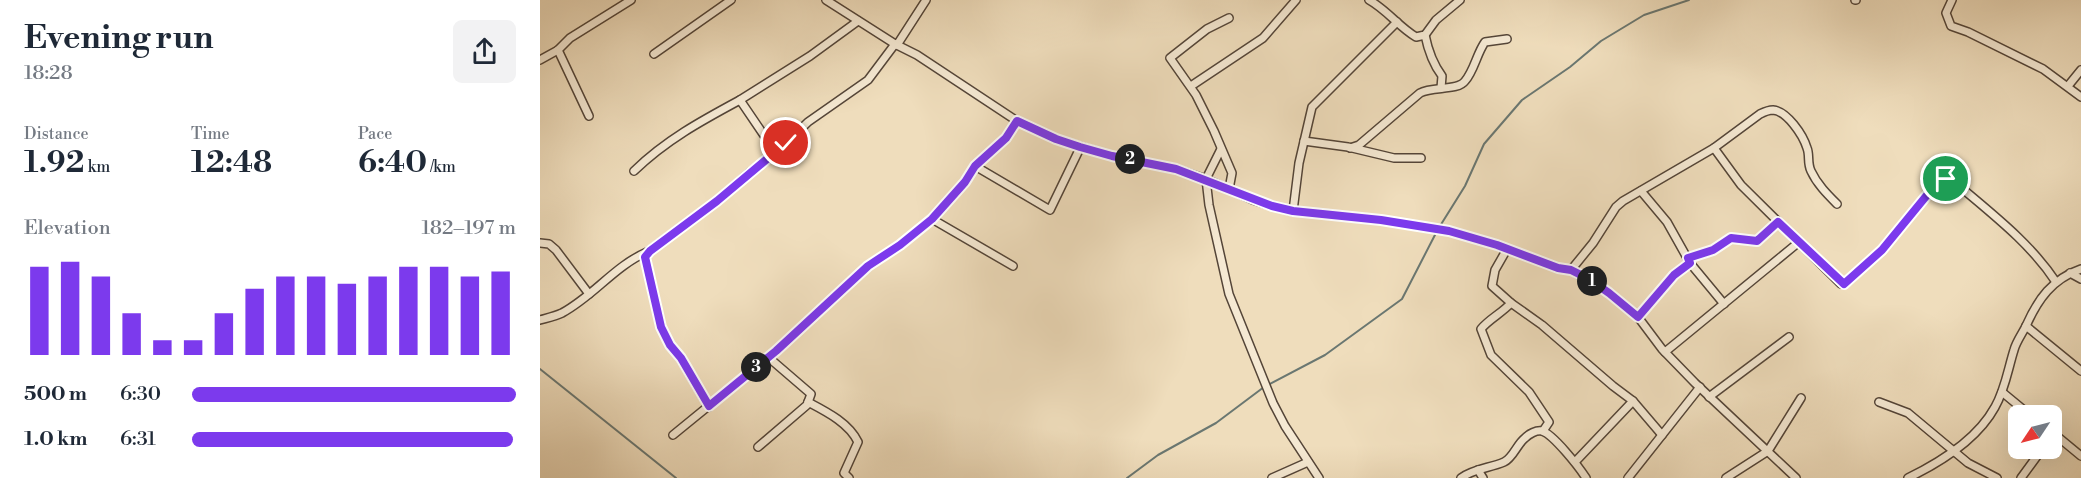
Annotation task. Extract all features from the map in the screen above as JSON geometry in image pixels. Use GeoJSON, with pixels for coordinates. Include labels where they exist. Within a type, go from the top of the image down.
{"type":"FeatureCollection","features":[{"type":"Feature","properties":{"kind":"street"},"geometry":{"type":"LineString","coordinates":[[540,60],[558,50],[570,38],[631,0]]}},
{"type":"Feature","properties":{"kind":"street"},"geometry":{"type":"LineString","coordinates":[[654,54],[731,0]]}},
{"type":"Feature","properties":{"kind":"street"},"geometry":{"type":"LineString","coordinates":[[826,0],[917,55],[1017,121],[1056,139],[1112,156],[1166,166],[1206,179],[1253,200],[1293,211],[1381,220],[1449,231],[1558,268],[1571,270],[1609,293],[1638,317],[1665,352],[1709,397],[1796,478]]}},
{"type":"Feature","properties":{"kind":"street"},"geometry":{"type":"LineString","coordinates":[[709,406],[661,327],[656,296],[645,257],[776,153],[808,122],[868,80],[926,0]]}},
{"type":"Feature","properties":{"kind":"street"},"geometry":{"type":"LineString","coordinates":[[1191,86],[1263,38],[1296,0]]}},
{"type":"Feature","properties":{"kind":"street"},"geometry":{"type":"LineString","coordinates":[[1369,0],[1382,7],[1405,30],[1416,37],[1425,35],[1436,20],[1460,0]]}},
{"type":"Feature","properties":{"kind":"street"},"geometry":{"type":"LineString","coordinates":[[1952,0],[1946,13],[1951,26],[2043,69],[2081,97]]}},
{"type":"Feature","properties":{"kind":"street"},"geometry":{"type":"LineString","coordinates":[[1229,18],[1207,29],[1170,58],[1191,86],[1232,173],[1229,189]]}},
{"type":"Feature","properties":{"kind":"street"},"geometry":{"type":"LineString","coordinates":[[634,171],[676,135],[740,100],[810,56],[858,21]]}},
{"type":"Feature","properties":{"kind":"street"},"geometry":{"type":"LineString","coordinates":[[1293,211],[1312,106],[1397,22]]}},
{"type":"Feature","properties":{"kind":"street"},"geometry":{"type":"LineString","coordinates":[[1425,35],[1437,70],[1442,76],[1441,88]]}},
{"type":"Feature","properties":{"kind":"street"},"geometry":{"type":"LineString","coordinates":[[1350,148],[1364,141],[1420,93],[1427,89],[1454,87],[1465,82],[1485,42],[1507,39]]}},
{"type":"Feature","properties":{"kind":"street"},"geometry":{"type":"LineString","coordinates":[[558,50],[589,116]]}},
{"type":"Feature","properties":{"kind":"street"},"geometry":{"type":"LineString","coordinates":[[2068,86],[2081,70]]}},
{"type":"Feature","properties":{"kind":"street"},"geometry":{"type":"LineString","coordinates":[[740,100],[776,153]]}},
{"type":"Feature","properties":{"kind":"street"},"geometry":{"type":"LineString","coordinates":[[1571,270],[1593,243],[1616,207],[1714,148],[1760,114],[1776,110],[1795,127],[1807,146],[1810,170],[1825,193],[1837,204]]}},
{"type":"Feature","properties":{"kind":"street"},"geometry":{"type":"LineString","coordinates":[[673,435],[768,357],[868,266],[900,245],[932,219],[965,182],[975,166],[1006,138],[1017,121]]}},
{"type":"Feature","properties":{"kind":"street"},"geometry":{"type":"LineString","coordinates":[[1304,141],[1394,158],[1421,158]]}},
{"type":"Feature","properties":{"kind":"street"},"geometry":{"type":"LineString","coordinates":[[975,166],[1050,210],[1080,147]]}},
{"type":"Feature","properties":{"kind":"street"},"geometry":{"type":"LineString","coordinates":[[1714,148],[1741,185],[1844,284],[1882,250],[1932,189],[1942,181],[1951,179],[2006,226],[2043,262],[2056,282]]}},
{"type":"Feature","properties":{"kind":"street"},"geometry":{"type":"LineString","coordinates":[[1221,149],[1206,179],[1209,205],[1229,294],[1273,403],[1319,478]]}},
{"type":"Feature","properties":{"kind":"street"},"geometry":{"type":"LineString","coordinates":[[1641,191],[1667,222],[1689,261],[1724,304]]}},
{"type":"Feature","properties":{"kind":"street"},"geometry":{"type":"LineString","coordinates":[[932,219],[1013,266]]}},
{"type":"Feature","properties":{"kind":"street"},"geometry":{"type":"LineString","coordinates":[[1638,317],[1689,261],[1713,250],[1731,238],[1757,241],[1778,222]]}},
{"type":"Feature","properties":{"kind":"street"},"geometry":{"type":"LineString","coordinates":[[1665,352],[1799,242]]}},
{"type":"Feature","properties":{"kind":"street"},"geometry":{"type":"LineString","coordinates":[[540,243],[549,244],[556,250],[589,294]]}},
{"type":"Feature","properties":{"kind":"street"},"geometry":{"type":"LineString","coordinates":[[1507,249],[1495,270],[1492,286],[1633,401],[1662,435]]}},
{"type":"Feature","properties":{"kind":"street"},"geometry":{"type":"LineString","coordinates":[[540,320],[560,314],[589,294],[631,258],[650,251]]}},
{"type":"Feature","properties":{"kind":"street"},"geometry":{"type":"LineString","coordinates":[[1908,478],[1924,471],[1978,432],[1995,409],[2014,348],[2039,298],[2056,282],[2081,269]]}},
{"type":"Feature","properties":{"kind":"street"},"geometry":{"type":"LineString","coordinates":[[2070,273],[2081,279]]}},
{"type":"Feature","properties":{"kind":"street"},"geometry":{"type":"LineString","coordinates":[[1511,303],[1481,329],[1491,355],[1528,392],[1549,422],[1544,431]]}},
{"type":"Feature","properties":{"kind":"street"},"geometry":{"type":"LineString","coordinates":[[2026,326],[2081,371]]}},
{"type":"Feature","properties":{"kind":"street"},"geometry":{"type":"LineString","coordinates":[[1709,397],[1788,338]]}},
{"type":"Feature","properties":{"kind":"street"},"geometry":{"type":"LineString","coordinates":[[758,447],[808,402],[811,394],[768,357]]}},
{"type":"Feature","properties":{"kind":"street"},"geometry":{"type":"LineString","coordinates":[[1628,478],[1700,387]]}},
{"type":"Feature","properties":{"kind":"street"},"geometry":{"type":"LineString","coordinates":[[2002,392],[2018,405]]}},
{"type":"Feature","properties":{"kind":"street"},"geometry":{"type":"LineString","coordinates":[[1726,478],[1768,451],[1801,398]]}},
{"type":"Feature","properties":{"kind":"street"},"geometry":{"type":"LineString","coordinates":[[1575,462],[1633,401]]}},
{"type":"Feature","properties":{"kind":"street"},"geometry":{"type":"LineString","coordinates":[[808,402],[837,419],[854,434],[858,442],[844,473],[849,478]]}},
{"type":"Feature","properties":{"kind":"street"},"geometry":{"type":"LineString","coordinates":[[1879,402],[1908,413],[1968,463],[1997,478]]}},
{"type":"Feature","properties":{"kind":"street"},"geometry":{"type":"LineString","coordinates":[[1461,478],[1505,462],[1526,437],[1536,431],[1544,431],[1575,462],[1586,478]]}},
{"type":"Feature","properties":{"kind":"street"},"geometry":{"type":"LineString","coordinates":[[2062,441],[2081,456]]}},
{"type":"Feature","properties":{"kind":"street"},"geometry":{"type":"LineString","coordinates":[[2021,478],[2035,459]]}},
{"type":"Feature","properties":{"kind":"street"},"geometry":{"type":"LineString","coordinates":[[1272,478],[1308,462]]}},
{"type":"Feature","properties":{"kind":"street"},"geometry":{"type":"LineString","coordinates":[[1479,470],[1483,478]]}},
{"type":"Feature","properties":{"kind":"waterway"},"geometry":{"type":"LineString","coordinates":[[1440,226],[1465,186],[1484,144],[1522,100],[1570,67],[1601,41],[1644,15],[1689,0]]}},
{"type":"Feature","properties":{"kind":"waterway"},"geometry":{"type":"LineString","coordinates":[[1127,478],[1158,455],[1216,423],[1264,387],[1325,355],[1402,299],[1437,231]]}},
{"type":"Feature","properties":{"kind":"waterway"},"geometry":{"type":"LineString","coordinates":[[540,369],[676,478]]}},
{"type":"Feature","properties":{"kind":"route"},"geometry":{"type":"LineString","coordinates":[[786,143],[645,257],[656,296],[661,327],[709,406],[776,351],[868,266],[900,245],[932,219],[965,182],[975,166],[1006,138],[1017,121],[1080,147],[1176,169],[1206,179],[1272,206],[1293,211],[1381,220],[1449,231],[1497,245],[1558,268],[1571,270],[1589,279],[1638,317],[1674,275],[1690,263],[1688,258],[1713,250],[1731,238],[1757,241],[1778,222],[1841,284],[1844,284],[1882,250],[1932,189],[1946,179]]}}]}
